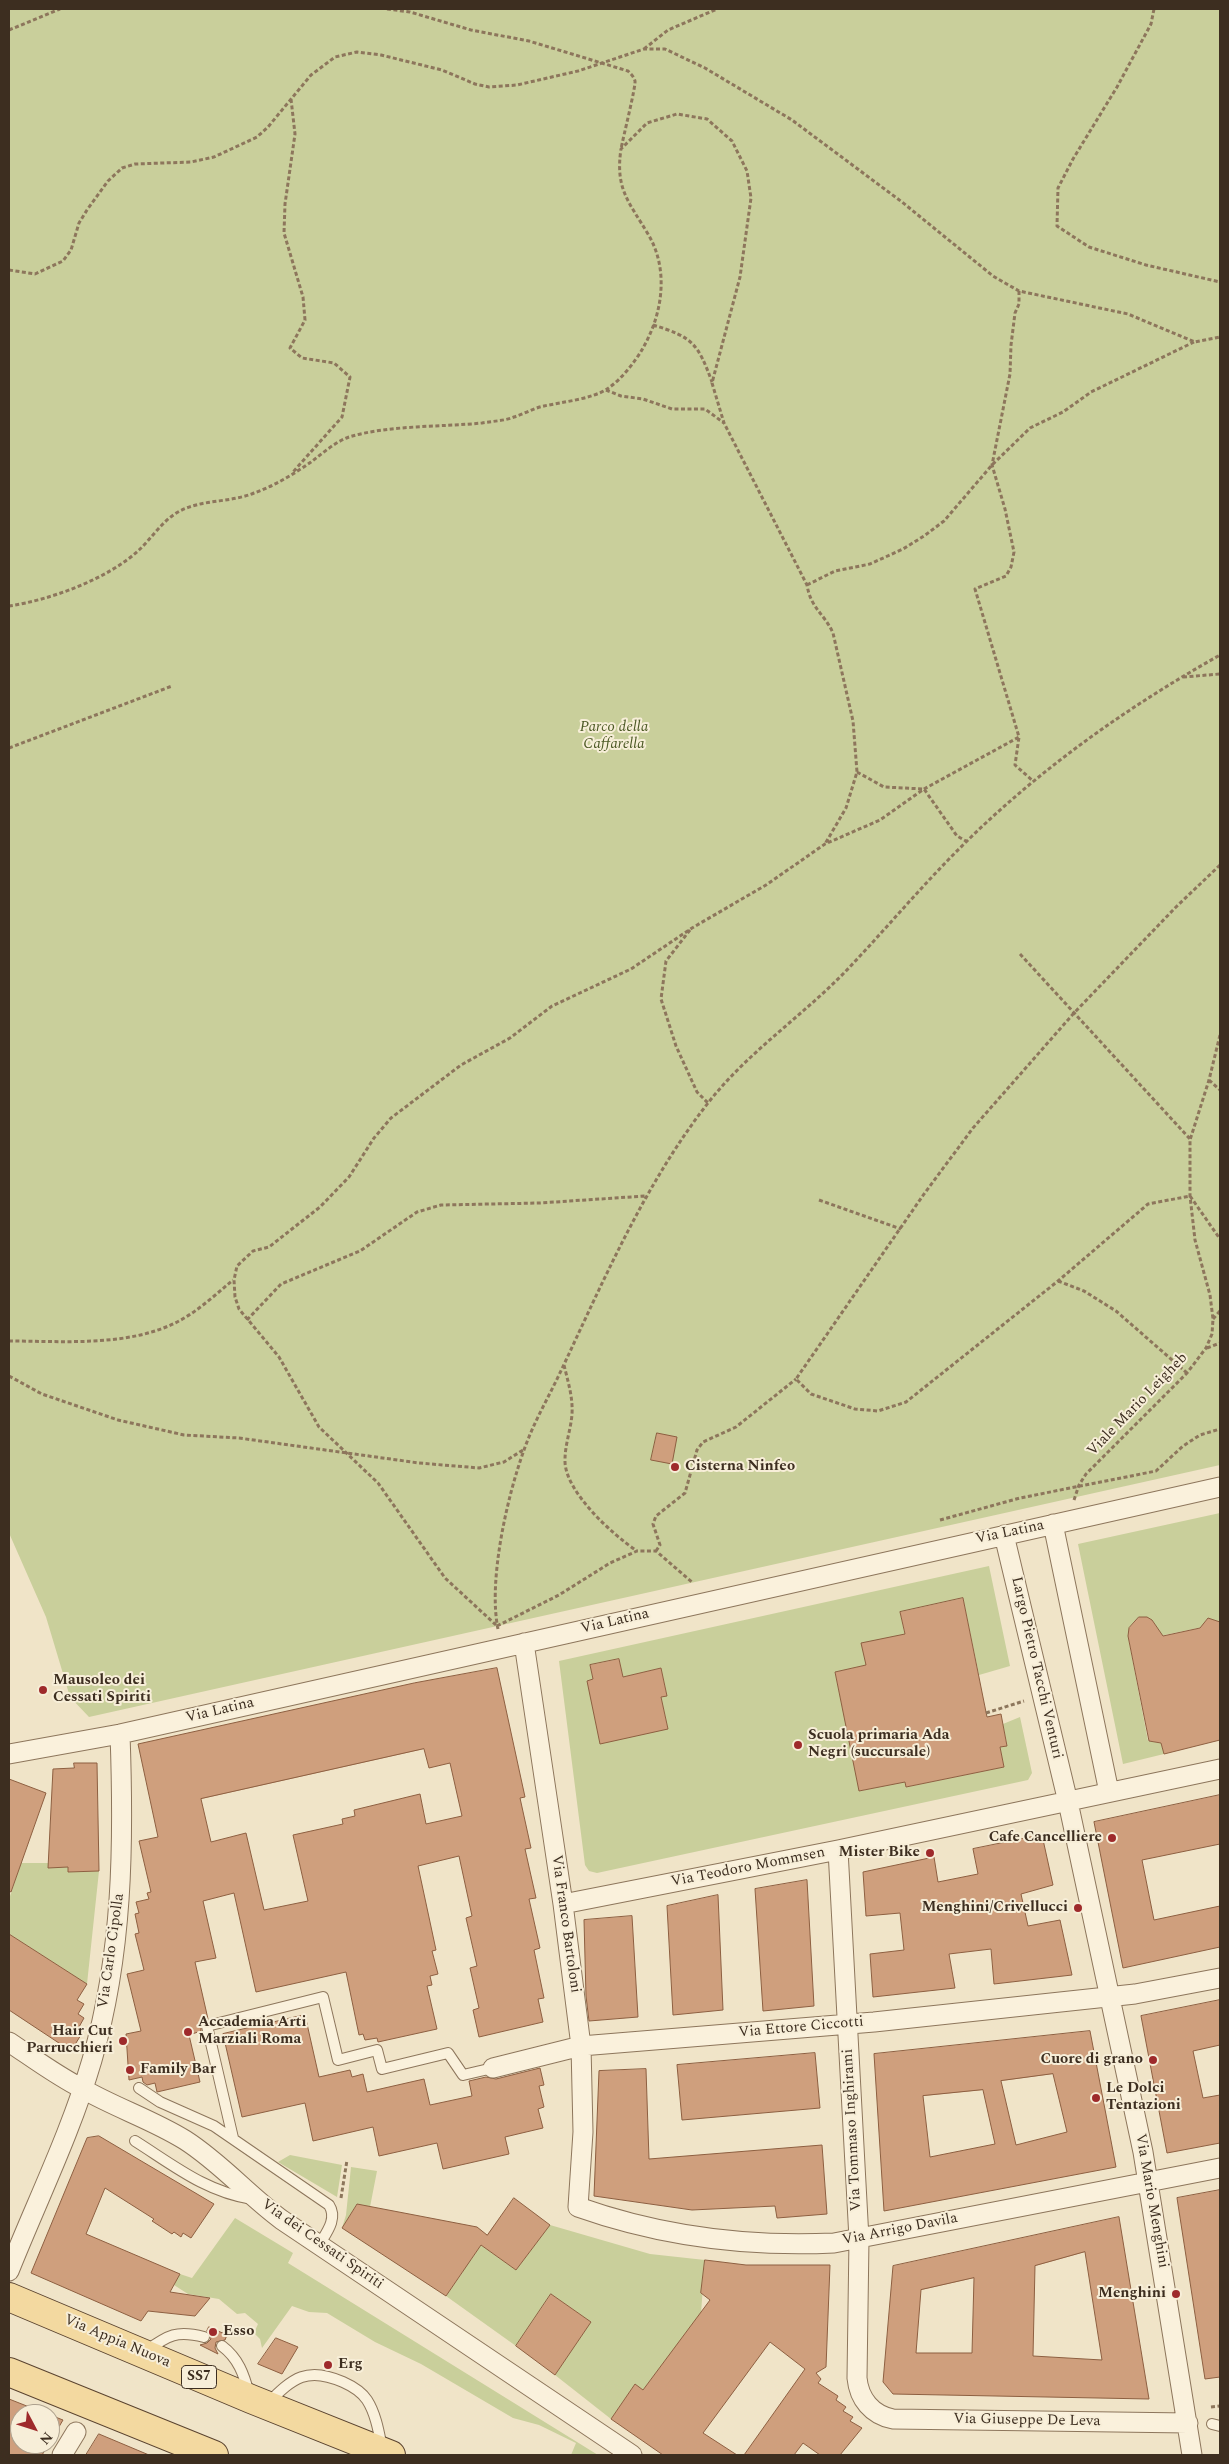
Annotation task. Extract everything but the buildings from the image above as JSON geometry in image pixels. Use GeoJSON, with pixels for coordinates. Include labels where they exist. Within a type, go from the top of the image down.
{"type":"FeatureCollection","features":[{"type":"Feature","properties":{"kind":"main road","name":"Via Appia Nuova"},"geometry":{"type":"LineString","coordinates":[[9,2297],[387,2454]]}},
{"type":"Feature","properties":{"kind":"main road"},"geometry":{"type":"LineString","coordinates":[[9,2372],[214,2455]]}},
{"type":"Feature","properties":{"kind":"street","name":"Via Latina"},"geometry":{"type":"LineString","coordinates":[[9,1754],[120,1734],[1220,1487]]}},
{"type":"Feature","properties":{"kind":"street"},"geometry":{"type":"LineString","coordinates":[[1053,1524],[1109,1792]]}},
{"type":"Feature","properties":{"kind":"street","name":"Largo Pietro Tacchi Venturi"},"geometry":{"type":"LineString","coordinates":[[1004,1535],[1068,1802]]}},
{"type":"Feature","properties":{"kind":"street","name":"Via Franco Bartoloni"},"geometry":{"type":"LineString","coordinates":[[524,1643],[563,1904],[581,2046],[583,2132],[578,2207]]}},
{"type":"Feature","properties":{"kind":"street","name":"Via Carlo Cipolla"},"geometry":{"type":"LineString","coordinates":[[9,2271],[82,2089],[99,2032],[117,1934],[122,1863],[120,1734]]}},
{"type":"Feature","properties":{"kind":"street","name":"Via Teodoro Mommsen"},"geometry":{"type":"LineString","coordinates":[[563,1904],[838,1850],[1220,1769]]}},
{"type":"Feature","properties":{"kind":"street","name":"Via Mario Menghini"},"geometry":{"type":"LineString","coordinates":[[1068,1802],[1148,2182],[1192,2455]]}},
{"type":"Feature","properties":{"kind":"street","name":"Via Tommaso Inghirami"},"geometry":{"type":"LineString","coordinates":[[838,1850],[859,2239],[857,2378],[860,2394],[869,2406]]}},
{"type":"Feature","properties":{"kind":"street","name":"Via Ettore Ciccotti"},"geometry":{"type":"LineString","coordinates":[[493,2068],[581,2046],[847,2024],[1135,1994],[1220,1978]]}},
{"type":"Feature","properties":{"kind":"street","name":"Via dei Cessati Spiriti"},"geometry":{"type":"LineString","coordinates":[[9,2042],[82,2089],[185,2140],[224,2168],[256,2199],[319,2246],[632,2455]]}},
{"type":"Feature","properties":{"kind":"street","name":"Via Arrigo Davila"},"geometry":{"type":"LineString","coordinates":[[578,2207],[642,2226],[706,2237],[793,2244],[859,2239],[1220,2168]]}},
{"type":"Feature","properties":{"kind":"street","name":"Via Giuseppe De Leva"},"geometry":{"type":"LineString","coordinates":[[869,2406],[882,2416],[893,2419],[1188,2423]]}},
{"type":"Feature","properties":{"kind":"street"},"geometry":{"type":"LineString","coordinates":[[62,2455],[76,2432]]}},
{"type":"Feature","properties":{"kind":"lane"},"geometry":{"type":"LineString","coordinates":[[233,2138],[206,2026],[323,1997],[338,2060],[377,2050],[382,2069],[448,2053],[463,2075],[493,2068]]}},
{"type":"Feature","properties":{"kind":"lane"},"geometry":{"type":"LineString","coordinates":[[138,2088],[160,2102],[200,2118],[316,2194],[333,2211],[330,2226],[319,2246]]}},
{"type":"Feature","properties":{"kind":"lane"},"geometry":{"type":"LineString","coordinates":[[135,2141],[210,2188],[227,2194],[256,2199]]}},
{"type":"Feature","properties":{"kind":"lane"},"geometry":{"type":"LineString","coordinates":[[143,2353],[160,2341],[178,2333],[187,2332],[204,2337]]}},
{"type":"Feature","properties":{"kind":"lane"},"geometry":{"type":"LineString","coordinates":[[222,2346],[239,2364],[258,2402],[295,2379],[305,2375],[318,2374],[331,2377],[356,2388],[367,2399],[387,2454]]}},
{"type":"Feature","properties":{"kind":"path"},"geometry":{"type":"LineString","coordinates":[[9,30],[60,9]]}},
{"type":"Feature","properties":{"kind":"path"},"geometry":{"type":"LineString","coordinates":[[9,606],[25,604],[62,592],[118,567],[138,551],[178,512],[190,507],[253,494],[292,474],[334,445],[349,438],[379,432],[512,418],[541,407],[606,390],[627,370],[643,348],[660,302],[662,274],[653,244],[625,199],[620,182],[618,165],[636,82],[628,71],[529,41],[471,30],[410,12],[387,9]]}},
{"type":"Feature","properties":{"kind":"path"},"geometry":{"type":"LineString","coordinates":[[644,49],[668,30],[717,9]]}},
{"type":"Feature","properties":{"kind":"path"},"geometry":{"type":"LineString","coordinates":[[1154,9],[1151,24],[1118,86],[1073,159],[1058,188],[1057,226],[1089,247],[1146,265],[1220,282]]}},
{"type":"Feature","properties":{"kind":"path"},"geometry":{"type":"LineString","coordinates":[[9,270],[35,274],[63,261],[70,250],[79,223],[87,210],[108,181],[122,168],[135,164],[191,162],[214,157],[256,136],[268,127],[290,98],[311,75],[335,57],[357,52],[411,62],[489,87],[517,85],[604,64],[622,55],[644,49],[665,49],[704,68],[792,120],[902,202],[992,276],[1019,291],[1128,314],[1194,342]]}},
{"type":"Feature","properties":{"kind":"path"},"geometry":{"type":"LineString","coordinates":[[290,98],[296,134],[285,204],[284,233],[303,297],[305,320],[290,348],[302,358],[334,363],[350,378],[342,417],[292,474]]}},
{"type":"Feature","properties":{"kind":"path"},"geometry":{"type":"LineString","coordinates":[[621,149],[647,123],[677,114],[707,119],[732,141],[747,171],[751,198],[740,277],[712,383]]}},
{"type":"Feature","properties":{"kind":"path"},"geometry":{"type":"LineString","coordinates":[[1019,291],[1019,304],[1015,313],[1011,345],[1010,374],[992,465],[1006,509],[1014,552],[1011,567],[1006,576],[975,590],[1019,737],[1015,765],[1033,781]]}},
{"type":"Feature","properties":{"kind":"path"},"geometry":{"type":"LineString","coordinates":[[653,325],[675,332],[694,343],[704,359],[724,423],[807,585],[815,609],[827,620],[833,633],[853,721],[856,772],[846,808],[825,844]]}},
{"type":"Feature","properties":{"kind":"path"},"geometry":{"type":"LineString","coordinates":[[807,585],[835,571],[870,564],[903,549],[924,536],[950,515],[992,465],[1030,428],[1063,412],[1091,392],[1194,342],[1220,337]]}},
{"type":"Feature","properties":{"kind":"path"},"geometry":{"type":"LineString","coordinates":[[606,390],[621,396],[643,399],[672,409],[705,409],[724,423]]}},
{"type":"Feature","properties":{"kind":"path"},"geometry":{"type":"LineString","coordinates":[[497,1626],[496,1579],[504,1525],[524,1449],[645,1196],[708,1103],[755,1053],[842,974],[966,841],[1033,781],[1090,738],[1180,677],[1220,655]]}},
{"type":"Feature","properties":{"kind":"path"},"geometry":{"type":"LineString","coordinates":[[1180,677],[1220,674]]}},
{"type":"Feature","properties":{"kind":"path"},"geometry":{"type":"LineString","coordinates":[[9,748],[172,686]]}},
{"type":"Feature","properties":{"kind":"path"},"geometry":{"type":"LineString","coordinates":[[497,1626],[445,1578],[378,1483],[319,1427],[279,1357],[239,1309],[235,1297],[234,1280],[238,1266],[252,1251],[268,1247],[320,1207],[348,1177],[374,1138],[391,1118],[460,1065],[510,1038],[552,1006],[631,969],[692,928],[766,885],[825,844],[880,820],[924,789],[1019,737]]}},
{"type":"Feature","properties":{"kind":"path"},"geometry":{"type":"LineString","coordinates":[[856,772],[884,788],[924,789]]}},
{"type":"Feature","properties":{"kind":"path"},"geometry":{"type":"LineString","coordinates":[[924,789],[957,836],[966,841]]}},
{"type":"Feature","properties":{"kind":"path"},"geometry":{"type":"LineString","coordinates":[[656,1551],[660,1545],[653,1524],[656,1516],[685,1493],[697,1450],[703,1442],[736,1426],[796,1379],[973,1128],[1074,1013],[1175,908],[1220,865]]}},
{"type":"Feature","properties":{"kind":"path"},"geometry":{"type":"LineString","coordinates":[[692,928],[666,961],[662,999],[676,1046],[697,1092],[708,1103]]}},
{"type":"Feature","properties":{"kind":"path"},"geometry":{"type":"LineString","coordinates":[[1020,954],[1190,1140]]}},
{"type":"Feature","properties":{"kind":"path","name":"Viale Mario Leigheb"},"geometry":{"type":"LineString","coordinates":[[1075,1496],[1086,1474],[1118,1441],[1158,1405],[1187,1373],[1206,1348],[1212,1334],[1213,1319],[1210,1295],[1195,1240],[1190,1196],[1190,1140],[1209,1080],[1220,1034]]}},
{"type":"Feature","properties":{"kind":"path"},"geometry":{"type":"LineString","coordinates":[[1209,1080],[1220,1090]]}},
{"type":"Feature","properties":{"kind":"path"},"geometry":{"type":"LineString","coordinates":[[247,1320],[281,1284],[360,1251],[417,1212],[441,1205],[540,1203],[645,1196]]}},
{"type":"Feature","properties":{"kind":"path"},"geometry":{"type":"LineString","coordinates":[[796,1379],[811,1394],[855,1409],[878,1411],[906,1402],[1058,1281],[1148,1204],[1190,1196],[1220,1239]]}},
{"type":"Feature","properties":{"kind":"path"},"geometry":{"type":"LineString","coordinates":[[819,1200],[901,1229]]}},
{"type":"Feature","properties":{"kind":"path"},"geometry":{"type":"LineString","coordinates":[[9,1341],[137,1336],[175,1323],[204,1304],[234,1280]]}},
{"type":"Feature","properties":{"kind":"path"},"geometry":{"type":"LineString","coordinates":[[1058,1281],[1084,1291],[1116,1311],[1187,1373]]}},
{"type":"Feature","properties":{"kind":"path"},"geometry":{"type":"LineString","coordinates":[[1213,1319],[1220,1311]]}},
{"type":"Feature","properties":{"kind":"path"},"geometry":{"type":"LineString","coordinates":[[1206,1348],[1220,1343]]}},
{"type":"Feature","properties":{"kind":"path"},"geometry":{"type":"LineString","coordinates":[[564,1364],[572,1393],[572,1416],[564,1462],[573,1486],[592,1512],[621,1541],[637,1551]]}},
{"type":"Feature","properties":{"kind":"path"},"geometry":{"type":"LineString","coordinates":[[9,1376],[42,1394],[118,1420],[184,1435],[292,1444],[348,1454],[479,1468],[504,1462],[524,1449]]}},
{"type":"Feature","properties":{"kind":"path"},"geometry":{"type":"LineString","coordinates":[[940,1520],[1020,1498],[1131,1478],[1156,1471],[1183,1446],[1200,1435],[1220,1430]]}},
{"type":"Feature","properties":{"kind":"path"},"geometry":{"type":"LineString","coordinates":[[497,1626],[559,1595],[610,1563],[637,1551],[656,1551],[693,1584]]}},
{"type":"Feature","properties":{"kind":"path"},"geometry":{"type":"LineString","coordinates":[[986,1713],[1042,1695]]}},
{"type":"Feature","properties":{"kind":"path"},"geometry":{"type":"LineString","coordinates":[[333,2211],[340,2200],[347,2160]]}},
{"type":"Feature","properties":{"kind":"path"},"geometry":{"type":"LineString","coordinates":[[1210,2407],[1220,2406]]}},
{"type":"Feature","properties":{"kind":"green space","name":"Parco della Caffarella"},"geometry":{"type":"Polygon","coordinates":[[[9,9],[1220,9],[1220,1465],[89,1717],[70,1697],[46,1617],[9,1533],[9,9]]]}},
{"type":"Feature","properties":{"kind":"green space"},"geometry":{"type":"Polygon","coordinates":[[[1220,1513],[1220,1623],[1216,1624],[1210,1619],[1206,1620],[1203,1627],[1160,1636],[1151,1620],[1139,1617],[1129,1628],[1129,1642],[1148,1741],[1161,1743],[1164,1754],[1123,1764],[1078,1544],[1220,1513]]]}},
{"type":"Feature","properties":{"kind":"green space","name":"Scuola primaria Ada Negri (succursale)"},"geometry":{"type":"Polygon","coordinates":[[[989,1566],[1010,1666],[979,1675],[963,1598],[900,1612],[918,1698],[890,1660],[835,1672],[860,1791],[905,1781],[906,1787],[1004,1767],[1000,1747],[1007,1745],[1003,1724],[1020,1717],[1032,1773],[1028,1780],[597,1873],[589,1871],[585,1865],[559,1661],[989,1566]],[[619,1659],[590,1665],[593,1679],[587,1681],[668,1729],[661,1697],[667,1695],[661,1668],[623,1677],[619,1659]]]}},
{"type":"Feature","properties":{"kind":"green space"},"geometry":{"type":"Polygon","coordinates":[[[21,1863],[48,1863],[68,1867],[69,1872],[99,1871],[87,1984],[9,1934],[9,1899],[21,1863]]]}},
{"type":"Feature","properties":{"kind":"green space"},"geometry":{"type":"Polygon","coordinates":[[[290,2155],[342,2165],[337,2197],[278,2162],[290,2155]]]}},
{"type":"Feature","properties":{"kind":"green space"},"geometry":{"type":"Polygon","coordinates":[[[351,2167],[377,2171],[370,2207],[356,2205],[342,2228],[346,2215],[351,2167]]]}},
{"type":"Feature","properties":{"kind":"green space"},"geometry":{"type":"Polygon","coordinates":[[[235,2218],[293,2253],[288,2263],[598,2455],[571,2455],[576,2443],[539,2425],[513,2418],[421,2364],[375,2342],[327,2313],[309,2312],[292,2306],[262,2348],[260,2339],[254,2333],[258,2324],[245,2313],[237,2314],[219,2299],[188,2294],[174,2285],[180,2274],[192,2278],[235,2218]]]}},
{"type":"Feature","properties":{"kind":"green space"},"geometry":{"type":"Polygon","coordinates":[[[550,2225],[650,2254],[705,2260],[701,2313],[643,2390],[635,2384],[611,2419],[555,2375],[591,2322],[551,2294],[516,2346],[446,2296],[463,2272],[449,2262],[457,2251],[471,2260],[481,2245],[516,2270],[550,2225]]]}},
{"type":"Feature","properties":{"kind":"place","name":"Cisterna Ninfeo"},"geometry":{"type":"Point","coordinates":[675,1467]}},
{"type":"Feature","properties":{"kind":"place","name":"Mausoleo dei Cessati Spiriti"},"geometry":{"type":"Point","coordinates":[43,1690]}},
{"type":"Feature","properties":{"kind":"place","name":"Scuola primaria Ada Negri (succursale)"},"geometry":{"type":"Point","coordinates":[798,1745]}},
{"type":"Feature","properties":{"kind":"place","name":"Cafe Cancelliere"},"geometry":{"type":"Point","coordinates":[1112,1838]}},
{"type":"Feature","properties":{"kind":"place","name":"Mister Bike"},"geometry":{"type":"Point","coordinates":[930,1853]}},
{"type":"Feature","properties":{"kind":"place","name":"Menghini/Crivellucci"},"geometry":{"type":"Point","coordinates":[1078,1908]}},
{"type":"Feature","properties":{"kind":"place","name":"Accademia Arti Marziali Roma"},"geometry":{"type":"Point","coordinates":[188,2032]}},
{"type":"Feature","properties":{"kind":"place","name":"Hair Cut Parrucchieri"},"geometry":{"type":"Point","coordinates":[123,2041]}},
{"type":"Feature","properties":{"kind":"place","name":"Cuore di grano"},"geometry":{"type":"Point","coordinates":[1153,2060]}},
{"type":"Feature","properties":{"kind":"place","name":"Family Bar"},"geometry":{"type":"Point","coordinates":[130,2070]}},
{"type":"Feature","properties":{"kind":"place","name":"Le Dolci Tentazioni"},"geometry":{"type":"Point","coordinates":[1096,2098]}},
{"type":"Feature","properties":{"kind":"place","name":"Menghini"},"geometry":{"type":"Point","coordinates":[1176,2294]}},
{"type":"Feature","properties":{"kind":"place","name":"Esso"},"geometry":{"type":"Point","coordinates":[213,2332]}},
{"type":"Feature","properties":{"kind":"place","name":"Erg"},"geometry":{"type":"Point","coordinates":[328,2365]}}]}
